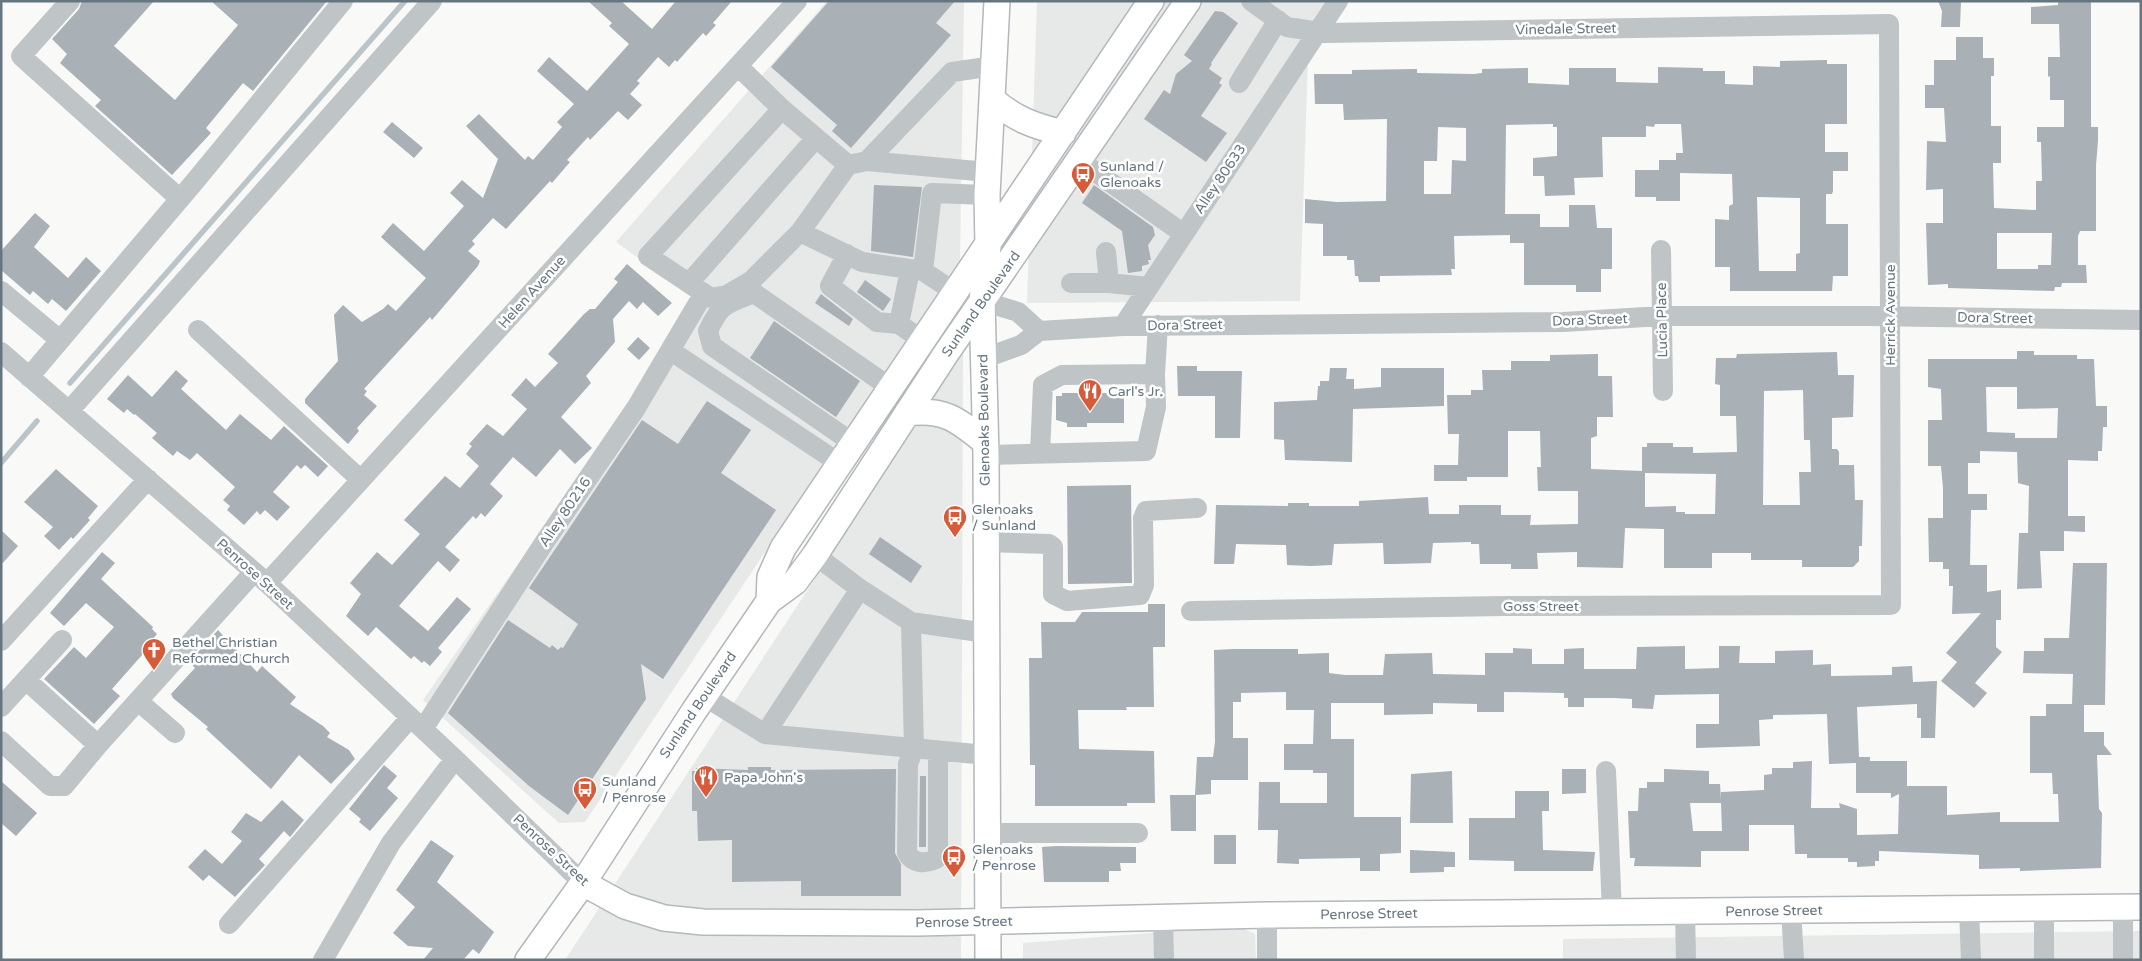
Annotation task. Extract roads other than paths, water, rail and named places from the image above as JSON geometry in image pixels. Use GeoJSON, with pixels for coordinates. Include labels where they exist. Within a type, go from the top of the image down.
{"type":"FeatureCollection","features":[{"type":"Feature","properties":{"kind":"main road","name":"Glenoaks Boulevard"},"geometry":{"type":"LineString","coordinates":[[988,960],[986,542],[982,301],[988,247],[987,183],[997,1]]}},
{"type":"Feature","properties":{"kind":"main road","name":"Sunland Boulevard"},"geometry":{"type":"LineString","coordinates":[[769,601],[770,577],[783,548],[988,247],[1151,1]]}},
{"type":"Feature","properties":{"kind":"main road","name":"Sunland Boulevard"},"geometry":{"type":"LineString","coordinates":[[528,960],[769,601],[795,582],[815,555],[982,301],[1188,1]]}},
{"type":"Feature","properties":{"kind":"main road"},"geometry":{"type":"LineString","coordinates":[[992,99],[1007,112],[1024,122],[1063,133]]}},
{"type":"Feature","properties":{"kind":"main road"},"geometry":{"type":"LineString","coordinates":[[907,413],[922,411],[948,415],[961,422],[985,449]]}},
{"type":"Feature","properties":{"kind":"main road","name":"Penrose Street"},"geometry":{"type":"LineString","coordinates":[[582,882],[625,906],[664,918],[703,922],[987,921],[1267,915],[2132,907]]}},
{"type":"Feature","properties":{"kind":"street"},"geometry":{"type":"LineString","coordinates":[[70,1],[21,56],[180,199]]}},
{"type":"Feature","properties":{"kind":"street"},"geometry":{"type":"LineString","coordinates":[[30,377],[343,1]]}},
{"type":"Feature","properties":{"kind":"street"},"geometry":{"type":"LineString","coordinates":[[69,411],[432,1]]}},
{"type":"Feature","properties":{"kind":"street","name":"Helen Avenue"},"geometry":{"type":"LineString","coordinates":[[1,741],[50,786],[64,786],[138,701],[362,480],[797,1]]}},
{"type":"Feature","properties":{"kind":"street","name":"Vinedale Street"},"geometry":{"type":"LineString","coordinates":[[1251,1],[1287,27],[1318,32],[1889,24]]}},
{"type":"Feature","properties":{"kind":"street","name":"Alley 80633"},"geometry":{"type":"LineString","coordinates":[[1123,326],[1338,1]]}},
{"type":"Feature","properties":{"kind":"street"},"geometry":{"type":"LineString","coordinates":[[1239,83],[1278,20]]}},
{"type":"Feature","properties":{"kind":"street","name":"Herrick Avenue"},"geometry":{"type":"LineString","coordinates":[[1889,24],[1891,605]]}},
{"type":"Feature","properties":{"kind":"street"},"geometry":{"type":"LineString","coordinates":[[738,66],[782,109],[816,138],[858,163],[987,183]]}},
{"type":"Feature","properties":{"kind":"street"},"geometry":{"type":"LineString","coordinates":[[749,289],[751,282],[800,232],[858,163],[952,72],[994,66]]}},
{"type":"Feature","properties":{"kind":"street"},"geometry":{"type":"LineString","coordinates":[[749,289],[727,295],[703,298],[648,256],[782,109]]}},
{"type":"Feature","properties":{"kind":"street"},"geometry":{"type":"LineString","coordinates":[[816,138],[703,298],[712,346],[846,453]]}},
{"type":"Feature","properties":{"kind":"street"},"geometry":{"type":"LineString","coordinates":[[1083,156],[1187,228]]}},
{"type":"Feature","properties":{"kind":"street"},"geometry":{"type":"LineString","coordinates":[[899,324],[916,270],[932,194],[987,183]]}},
{"type":"Feature","properties":{"kind":"street"},"geometry":{"type":"LineString","coordinates":[[800,232],[862,262],[916,270],[956,293]]}},
{"type":"Feature","properties":{"kind":"street","name":"Lucia Place"},"geometry":{"type":"LineString","coordinates":[[1661,250],[1663,391]]}},
{"type":"Feature","properties":{"kind":"street"},"geometry":{"type":"LineString","coordinates":[[1106,252],[1109,283]]}},
{"type":"Feature","properties":{"kind":"street"},"geometry":{"type":"LineString","coordinates":[[847,254],[830,286],[877,322],[899,324],[923,341]]}},
{"type":"Feature","properties":{"kind":"street"},"geometry":{"type":"LineString","coordinates":[[1071,283],[1109,283],[1148,287]]}},
{"type":"Feature","properties":{"kind":"street"},"geometry":{"type":"LineString","coordinates":[[749,289],[891,388]]}},
{"type":"Feature","properties":{"kind":"street"},"geometry":{"type":"LineString","coordinates":[[1,291],[60,340]]}},
{"type":"Feature","properties":{"kind":"street","name":"Alley 80216"},"geometry":{"type":"LineString","coordinates":[[229,924],[417,723],[671,351],[703,298]]}},
{"type":"Feature","properties":{"kind":"street"},"geometry":{"type":"LineString","coordinates":[[982,301],[1018,312],[1039,330],[1021,345],[982,359]]}},
{"type":"Feature","properties":{"kind":"street","name":"Dora Street"},"geometry":{"type":"LineString","coordinates":[[1039,330],[1158,325],[1563,322],[1662,316],[1890,316],[2141,320]]}},
{"type":"Feature","properties":{"kind":"street"},"geometry":{"type":"LineString","coordinates":[[985,449],[1040,453],[1146,451],[1156,407],[1155,374],[1158,325]]}},
{"type":"Feature","properties":{"kind":"street"},"geometry":{"type":"LineString","coordinates":[[198,330],[362,480]]}},
{"type":"Feature","properties":{"kind":"street"},"geometry":{"type":"LineString","coordinates":[[671,351],[846,453]]}},
{"type":"Feature","properties":{"kind":"street","name":"Penrose Street"},"geometry":{"type":"LineString","coordinates":[[1,352],[261,578],[417,723],[582,882]]}},
{"type":"Feature","properties":{"kind":"street"},"geometry":{"type":"LineString","coordinates":[[1040,453],[1043,385],[1062,375],[1155,374]]}},
{"type":"Feature","properties":{"kind":"street"},"geometry":{"type":"LineString","coordinates":[[1,641],[148,479]]}},
{"type":"Feature","properties":{"kind":"street"},"geometry":{"type":"LineString","coordinates":[[986,542],[1049,544],[1053,547],[1053,594],[1067,601],[1140,595],[1144,585],[1143,518],[1146,511],[1198,508]]}},
{"type":"Feature","properties":{"kind":"street"},"geometry":{"type":"LineString","coordinates":[[815,555],[860,589],[911,622],[986,633]]}},
{"type":"Feature","properties":{"kind":"street"},"geometry":{"type":"LineString","coordinates":[[765,734],[860,589]]}},
{"type":"Feature","properties":{"kind":"street","name":"Goss Street"},"geometry":{"type":"LineString","coordinates":[[1191,611],[1515,606],[1891,605]]}},
{"type":"Feature","properties":{"kind":"street"},"geometry":{"type":"LineString","coordinates":[[911,622],[914,748],[908,764],[907,853],[913,860],[923,863],[936,859],[938,856],[938,750]]}},
{"type":"Feature","properties":{"kind":"street"},"geometry":{"type":"LineString","coordinates":[[1,707],[62,640]]}},
{"type":"Feature","properties":{"kind":"street"},"geometry":{"type":"LineString","coordinates":[[26,680],[98,745]]}},
{"type":"Feature","properties":{"kind":"street"},"geometry":{"type":"LineString","coordinates":[[704,696],[765,734],[986,755]]}},
{"type":"Feature","properties":{"kind":"street"},"geometry":{"type":"LineString","coordinates":[[138,701],[175,733]]}},
{"type":"Feature","properties":{"kind":"street"},"geometry":{"type":"LineString","coordinates":[[323,960],[391,843],[455,759]]}},
{"type":"Feature","properties":{"kind":"street"},"geometry":{"type":"LineString","coordinates":[[1606,771],[1612,912]]}},
{"type":"Feature","properties":{"kind":"street"},"geometry":{"type":"LineString","coordinates":[[987,833],[1138,833]]}},
{"type":"Feature","properties":{"kind":"street"},"geometry":{"type":"LineString","coordinates":[[2123,960],[2132,907]]}},
{"type":"Feature","properties":{"kind":"street"},"geometry":{"type":"LineString","coordinates":[[2044,908],[2044,960]]}},
{"type":"Feature","properties":{"kind":"street"},"geometry":{"type":"LineString","coordinates":[[1969,909],[1971,960]]}},
{"type":"Feature","properties":{"kind":"street"},"geometry":{"type":"LineString","coordinates":[[1791,910],[1794,960]]}},
{"type":"Feature","properties":{"kind":"street"},"geometry":{"type":"LineString","coordinates":[[1685,911],[1686,960]]}},
{"type":"Feature","properties":{"kind":"street"},"geometry":{"type":"LineString","coordinates":[[1267,915],[1267,960]]}},
{"type":"Feature","properties":{"kind":"street"},"geometry":{"type":"LineString","coordinates":[[1164,918],[1164,960]]}},
{"type":"Feature","properties":{"kind":"waterway"},"geometry":{"type":"LineString","coordinates":[[70,383],[405,1]]}},
{"type":"Feature","properties":{"kind":"waterway"},"geometry":{"type":"LineString","coordinates":[[1,463],[37,421]]}},
{"type":"Feature","properties":{"kind":"place","name":"Sunland / Glenoaks"},"geometry":{"type":"Point","coordinates":[1083,195]}},
{"type":"Feature","properties":{"kind":"place","name":"Carl's Jr."},"geometry":{"type":"Point","coordinates":[1090,412]}},
{"type":"Feature","properties":{"kind":"place","name":"Glenoaks / Sunland"},"geometry":{"type":"Point","coordinates":[955,538]}},
{"type":"Feature","properties":{"kind":"place","name":"Bethel Christian Reformed Church"},"geometry":{"type":"Point","coordinates":[154,671]}},
{"type":"Feature","properties":{"kind":"place","name":"Papa John's"},"geometry":{"type":"Point","coordinates":[706,798]}},
{"type":"Feature","properties":{"kind":"place","name":"Sunland / Penrose"},"geometry":{"type":"Point","coordinates":[585,810]}},
{"type":"Feature","properties":{"kind":"place","name":"Glenoaks / Penrose"},"geometry":{"type":"Point","coordinates":[954,878]}}]}
